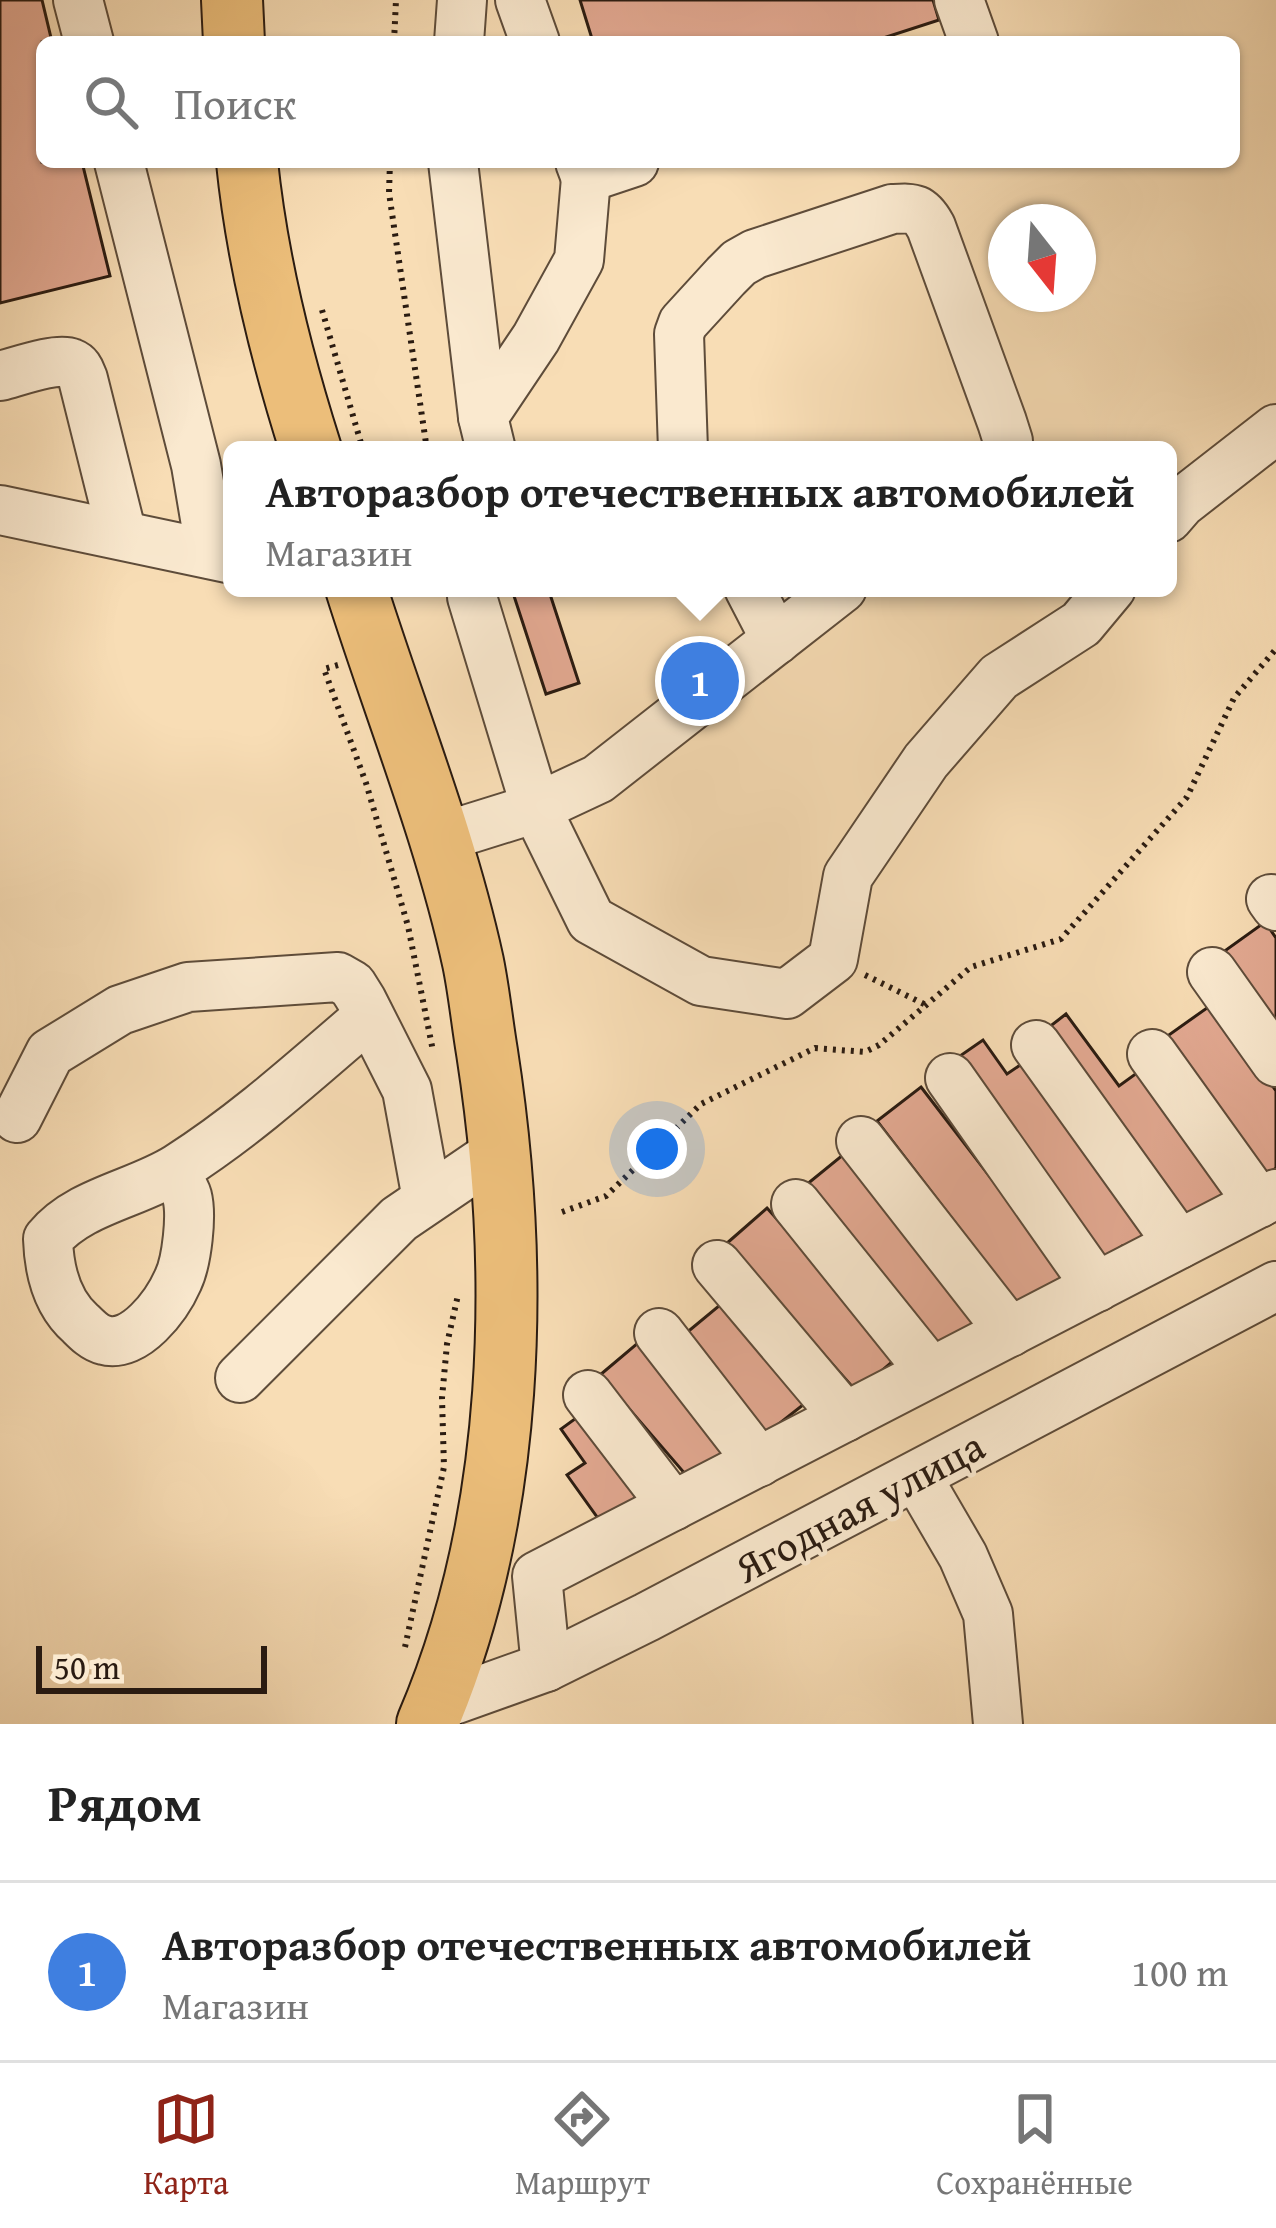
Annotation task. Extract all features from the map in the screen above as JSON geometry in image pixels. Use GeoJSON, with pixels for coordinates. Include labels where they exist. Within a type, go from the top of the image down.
{"type":"FeatureCollection","features":[{"type":"Feature","properties":{"kind":"main road"},"geometry":{"type":"LineString","coordinates":[[232,0],[234,36]]}},
{"type":"Feature","properties":{"kind":"main road"},"geometry":{"type":"LineString","coordinates":[[248,168],[255,233],[308,441]]}},
{"type":"Feature","properties":{"kind":"main road"},"geometry":{"type":"LineString","coordinates":[[359,597],[440,838],[473,963],[496,1109],[507,1271],[504,1403],[493,1481],[466,1607],[430,1715]]}},
{"type":"Feature","properties":{"kind":"street"},"geometry":{"type":"LineString","coordinates":[[78,0],[87,36]]}},
{"type":"Feature","properties":{"kind":"street"},"geometry":{"type":"LineString","coordinates":[[459,36],[462,0]]}},
{"type":"Feature","properties":{"kind":"street"},"geometry":{"type":"LineString","coordinates":[[520,0],[533,36]]}},
{"type":"Feature","properties":{"kind":"street"},"geometry":{"type":"LineString","coordinates":[[959,0],[972,36]]}},
{"type":"Feature","properties":{"kind":"street"},"geometry":{"type":"LineString","coordinates":[[0,510],[221,556],[121,168]]}},
{"type":"Feature","properties":{"kind":"street"},"geometry":{"type":"LineString","coordinates":[[454,168],[487,434]]}},
{"type":"Feature","properties":{"kind":"street"},"geometry":{"type":"LineString","coordinates":[[487,434],[579,260],[583,170]]}},
{"type":"Feature","properties":{"kind":"street"},"geometry":{"type":"LineString","coordinates":[[683,441],[679,334],[683,323],[726,276],[739,263],[769,248],[892,209],[913,208],[932,227],[1008,441]]}},
{"type":"Feature","properties":{"kind":"street"},"geometry":{"type":"LineString","coordinates":[[0,376],[54,363],[69,362],[78,368],[122,535]]}},
{"type":"Feature","properties":{"kind":"street"},"geometry":{"type":"LineString","coordinates":[[1177,508],[1276,429]]}},
{"type":"Feature","properties":{"kind":"street"},"geometry":{"type":"LineString","coordinates":[[472,597],[536,808],[590,920],[701,981],[787,994],[833,959],[848,876],[926,761],[999,677],[1081,624],[1104,597]]}},
{"type":"Feature","properties":{"kind":"street"},"geometry":{"type":"LineString","coordinates":[[754,597],[776,640]]}},
{"type":"Feature","properties":{"kind":"street"},"geometry":{"type":"LineString","coordinates":[[440,838],[536,808],[598,779],[831,597]]}},
{"type":"Feature","properties":{"kind":"street"},"geometry":{"type":"LineString","coordinates":[[1212,972],[1276,1062]]}},
{"type":"Feature","properties":{"kind":"street"},"geometry":{"type":"LineString","coordinates":[[17,1118],[50,1053],[120,1010],[188,987],[338,976],[352,985],[407,1090],[427,1199]]}},
{"type":"Feature","properties":{"kind":"street"},"geometry":{"type":"LineString","coordinates":[[172,1172],[243,1124],[369,1016]]}},
{"type":"Feature","properties":{"kind":"street"},"geometry":{"type":"LineString","coordinates":[[1036,1046],[1179,1244]]}},
{"type":"Feature","properties":{"kind":"street"},"geometry":{"type":"LineString","coordinates":[[546,1667],[537,1576],[1268,1198],[1152,1054]]}},
{"type":"Feature","properties":{"kind":"street"},"geometry":{"type":"LineString","coordinates":[[950,1078],[1097,1287]]}},
{"type":"Feature","properties":{"kind":"street"},"geometry":{"type":"LineString","coordinates":[[861,1141],[1010,1332]]}},
{"type":"Feature","properties":{"kind":"street"},"geometry":{"type":"LineString","coordinates":[[240,1378],[399,1219],[499,1150]]}},
{"type":"Feature","properties":{"kind":"street"},"geometry":{"type":"LineString","coordinates":[[796,1204],[931,1372]]}},
{"type":"Feature","properties":{"kind":"street"},"geometry":{"type":"LineString","coordinates":[[717,1265],[845,1417]]}},
{"type":"Feature","properties":{"kind":"street","name":"Ягодная улица"},"geometry":{"type":"LineString","coordinates":[[430,1715],[546,1667],[1276,1286]]}},
{"type":"Feature","properties":{"kind":"street"},"geometry":{"type":"LineString","coordinates":[[659,1334],[759,1462]]}},
{"type":"Feature","properties":{"kind":"street"},"geometry":{"type":"LineString","coordinates":[[588,1395],[673,1506]]}},
{"type":"Feature","properties":{"kind":"street"},"geometry":{"type":"LineString","coordinates":[[917,1477],[963,1556],[988,1614],[998,1724]]}},
{"type":"Feature","properties":{"kind":"path"},"geometry":{"type":"LineString","coordinates":[[394,36],[396,0]]}},
{"type":"Feature","properties":{"kind":"path"},"geometry":{"type":"LineString","coordinates":[[389,168],[426,441]]}},
{"type":"Feature","properties":{"kind":"path"},"geometry":{"type":"LineString","coordinates":[[317,295],[360,441]]}},
{"type":"Feature","properties":{"kind":"path"},"geometry":{"type":"LineString","coordinates":[[562,1212],[606,1196],[701,1104],[815,1048],[865,1052],[971,967],[1060,939],[1187,797],[1234,698],[1276,649]]}},
{"type":"Feature","properties":{"kind":"path"},"geometry":{"type":"LineString","coordinates":[[833,959],[926,1005]]}},
{"type":"Feature","properties":{"kind":"building"},"geometry":{"type":"Polygon","coordinates":[[[0,0],[42,0],[51,36],[36,36],[36,168],[83,168],[110,276],[0,303],[0,0]]]}},
{"type":"Feature","properties":{"kind":"building"},"geometry":{"type":"Polygon","coordinates":[[[580,0],[933,0],[939,20],[890,36],[591,36],[580,0]]]}},
{"type":"Feature","properties":{"kind":"building"},"geometry":{"type":"Polygon","coordinates":[[[514,597],[551,597],[579,683],[546,694],[514,597]]]}},
{"type":"Feature","properties":{"kind":"building"},"geometry":{"type":"Polygon","coordinates":[[[1265,922],[1276,938],[1276,1035],[1219,955],[1265,922]]]}},
{"type":"Feature","properties":{"kind":"building"},"geometry":{"type":"Polygon","coordinates":[[[1214,1003],[1276,1091],[1276,1168],[1265,1176],[1166,1037],[1214,1003]]]}},
{"type":"Feature","properties":{"kind":"building"},"geometry":{"type":"Polygon","coordinates":[[[1066,1014],[1119,1086],[1141,1070],[1235,1200],[1190,1232],[1044,1031],[1066,1014]]]}},
{"type":"Feature","properties":{"kind":"building"},"geometry":{"type":"Polygon","coordinates":[[[983,1040],[1007,1074],[1026,1061],[1154,1245],[1132,1260],[1122,1246],[1100,1262],[957,1058],[983,1040]]]}},
{"type":"Feature","properties":{"kind":"building"},"geometry":{"type":"Polygon","coordinates":[[[921,1087],[1070,1281],[1026,1315],[877,1121],[921,1087]]]}},
{"type":"Feature","properties":{"kind":"building"},"geometry":{"type":"Polygon","coordinates":[[[844,1154],[982,1322],[945,1353],[806,1185],[844,1154]]]}},
{"type":"Feature","properties":{"kind":"building"},"geometry":{"type":"Polygon","coordinates":[[[767,1208],[899,1356],[857,1392],[726,1244],[767,1208]]]}},
{"type":"Feature","properties":{"kind":"building"},"geometry":{"type":"Polygon","coordinates":[[[726,1300],[808,1401],[766,1434],[685,1334],[726,1300]]]}},
{"type":"Feature","properties":{"kind":"building"},"geometry":{"type":"Polygon","coordinates":[[[639,1342],[730,1449],[692,1482],[600,1375],[639,1342]]]}},
{"type":"Feature","properties":{"kind":"building"},"geometry":{"type":"Polygon","coordinates":[[[583,1413],[644,1497],[600,1521],[567,1475],[585,1463],[561,1429],[583,1413]]]}},
{"type":"Feature","properties":{"kind":"place","name":"Авторазбор отечественных автомобилей"},"geometry":{"type":"Point","coordinates":[700,681]}}]}
